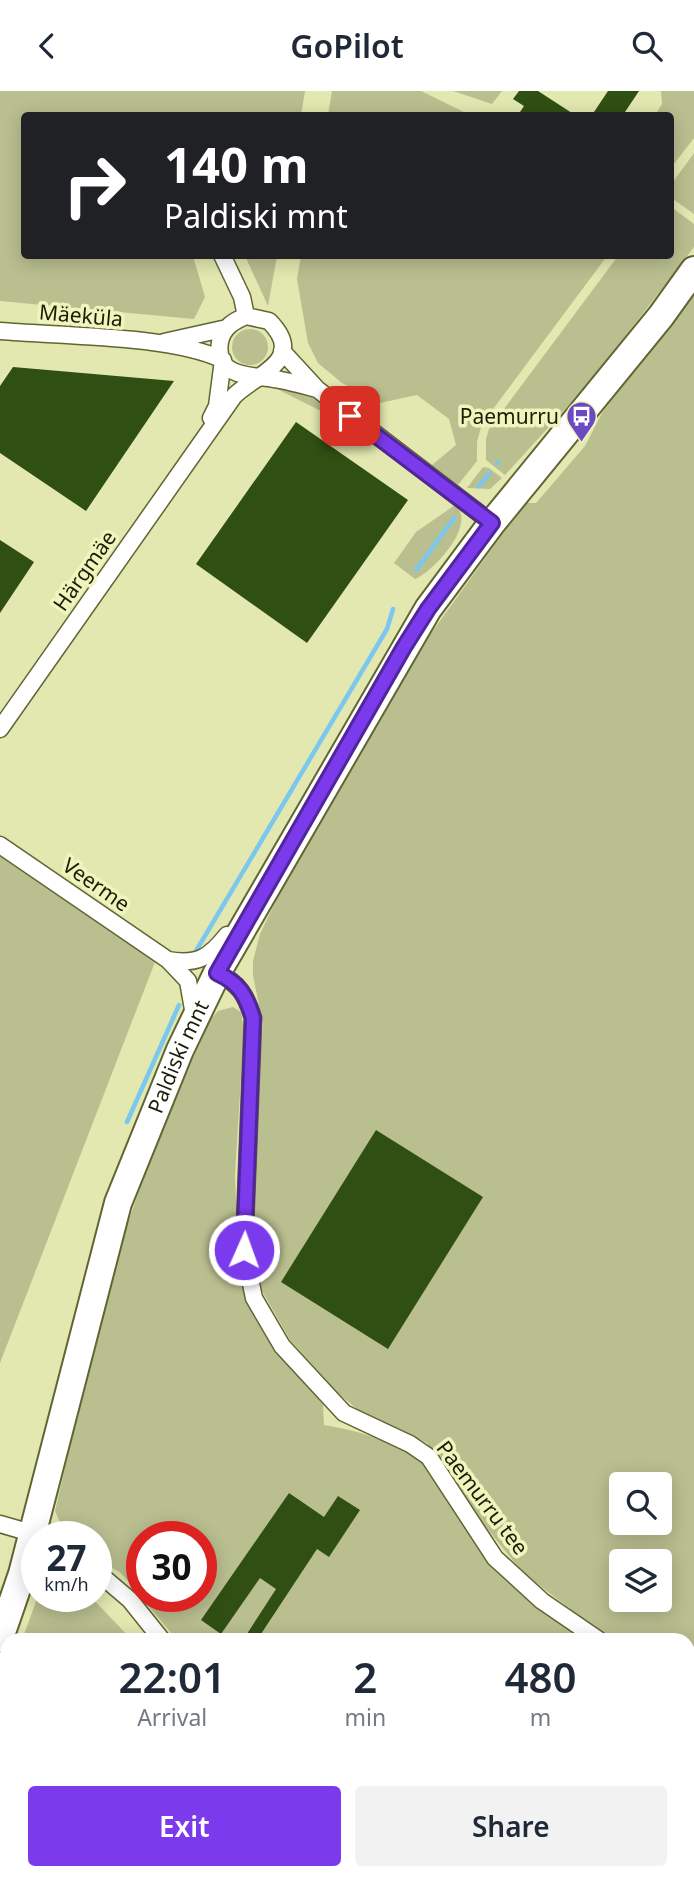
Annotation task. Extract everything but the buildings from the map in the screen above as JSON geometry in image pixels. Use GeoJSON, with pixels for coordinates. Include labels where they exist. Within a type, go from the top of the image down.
{"type":"FeatureCollection","features":[{"type":"Feature","properties":{"kind":"main road","name":"Paldiski mnt"},"geometry":{"type":"LineString","coordinates":[[40,1521],[118,1203],[180,1050],[217,973],[249,912],[428,609],[492,523],[661,316],[694,270]]}},
{"type":"Feature","properties":{"kind":"main road","name":"Paldiski mnt"},"geometry":{"type":"LineString","coordinates":[[2,1633],[21,1579]]}},
{"type":"Feature","properties":{"kind":"street"},"geometry":{"type":"LineString","coordinates":[[224,259],[242,297],[246,316]]}},
{"type":"Feature","properties":{"kind":"street"},"geometry":{"type":"LineString","coordinates":[[317,389],[261,377],[239,376],[223,360],[220,343],[227,328],[246,316],[269,321],[277,329],[282,351],[317,389],[492,523]]}},
{"type":"Feature","properties":{"kind":"street","name":"Mäeküla"},"geometry":{"type":"LineString","coordinates":[[159,344],[227,328]]}},
{"type":"Feature","properties":{"kind":"street","name":"Mäeküla"},"geometry":{"type":"LineString","coordinates":[[0,331],[159,344],[210,354],[223,360]]}},
{"type":"Feature","properties":{"kind":"street"},"geometry":{"type":"LineString","coordinates":[[261,377],[275,367],[282,351]]}},
{"type":"Feature","properties":{"kind":"street","name":"Härgmäe"},"geometry":{"type":"LineString","coordinates":[[204,436],[217,405],[223,360]]}},
{"type":"Feature","properties":{"kind":"street","name":"Härgmäe"},"geometry":{"type":"LineString","coordinates":[[0,729],[204,436],[234,396],[261,377]]}},
{"type":"Feature","properties":{"kind":"street","name":"Veerme"},"geometry":{"type":"LineString","coordinates":[[0,845],[168,960],[191,988],[195,1020]]}},
{"type":"Feature","properties":{"kind":"street"},"geometry":{"type":"LineString","coordinates":[[168,960],[186,963],[208,957],[249,912]]}},
{"type":"Feature","properties":{"kind":"street","name":"Paemurru tee"},"geometry":{"type":"LineString","coordinates":[[217,973],[233,981],[246,997],[253,1018],[244,1250],[254,1298],[282,1346],[344,1413],[410,1444],[429,1457],[495,1558],[542,1601],[589,1633]]}},
{"type":"Feature","properties":{"kind":"street"},"geometry":{"type":"LineString","coordinates":[[0,1524],[21,1530]]}},
{"type":"Feature","properties":{"kind":"street"},"geometry":{"type":"LineString","coordinates":[[112,1585],[130,1600],[156,1633]]}},
{"type":"Feature","properties":{"kind":"green space"},"geometry":{"type":"Polygon","coordinates":[[[0,91],[305,91],[302,112],[21,112],[21,259],[194,259],[205,297],[194,319],[0,301],[0,91]]]}},
{"type":"Feature","properties":{"kind":"green space"},"geometry":{"type":"Polygon","coordinates":[[[332,91],[421,91],[464,112],[328,112],[332,91]]]}},
{"type":"Feature","properties":{"kind":"green space"},"geometry":{"type":"Polygon","coordinates":[[[453,91],[502,91],[492,104],[453,91]]]}},
{"type":"Feature","properties":{"kind":"green space"},"geometry":{"type":"Polygon","coordinates":[[[661,91],[694,91],[694,138],[674,164],[674,112],[657,112],[662,104],[661,91]]]}},
{"type":"Feature","properties":{"kind":"green space"},"geometry":{"type":"Polygon","coordinates":[[[694,153],[694,214],[674,200],[674,180],[694,153]]]}},
{"type":"Feature","properties":{"kind":"green space"},"geometry":{"type":"Polygon","coordinates":[[[674,209],[694,224],[694,247],[590,382],[505,475],[486,460],[489,429],[616,259],[674,259],[674,209]]]}},
{"type":"Feature","properties":{"kind":"green space"},"geometry":{"type":"Polygon","coordinates":[[[246,259],[276,259],[268,306],[246,259]]]}},
{"type":"Feature","properties":{"kind":"green space"},"geometry":{"type":"Polygon","coordinates":[[[300,259],[605,259],[482,424],[477,442],[477,461],[458,485],[432,465],[456,445],[449,419],[417,395],[380,403],[342,383],[318,363],[308,343],[297,279],[300,259]]]}},
{"type":"Feature","properties":{"kind":"green space"},"geometry":{"type":"Polygon","coordinates":[[[694,286],[694,1633],[602,1633],[523,1573],[476,1515],[427,1443],[400,1429],[370,1420],[338,1393],[290,1340],[262,1291],[251,1241],[254,1119],[263,1024],[253,976],[253,961],[260,934],[284,884],[424,643],[525,503],[536,503],[585,446],[602,413],[694,286]]]}},
{"type":"Feature","properties":{"kind":"green space"},"geometry":{"type":"Polygon","coordinates":[[[250,329],[263,334],[268,347],[263,360],[250,365],[237,360],[232,347],[237,334],[250,329]]]}},
{"type":"Feature","properties":{"kind":"green space"},"geometry":{"type":"Polygon","coordinates":[[[271,386],[306,393],[341,418],[337,419],[271,386]]]}},
{"type":"Feature","properties":{"kind":"green space"},"geometry":{"type":"Polygon","coordinates":[[[483,467],[489,468],[502,478],[490,489],[467,488],[483,467]]]}},
{"type":"Feature","properties":{"kind":"green space"},"geometry":{"type":"Polygon","coordinates":[[[455,505],[461,513],[461,524],[442,558],[415,579],[394,563],[416,532],[455,505]]]}},
{"type":"Feature","properties":{"kind":"green space"},"geometry":{"type":"Polygon","coordinates":[[[0,855],[155,962],[0,1363],[0,855]]]}},
{"type":"Feature","properties":{"kind":"green space"},"geometry":{"type":"Polygon","coordinates":[[[233,1007],[241,1012],[244,1029],[235,1174],[238,1256],[245,1293],[262,1328],[282,1357],[323,1404],[324,1425],[378,1439],[426,1465],[560,1622],[575,1633],[171,1633],[154,1612],[217,1612],[217,1521],[126,1521],[126,1579],[112,1568],[112,1521],[59,1521],[55,1511],[107,1294],[137,1197],[166,1120],[210,1020],[218,1011],[233,1007]]]}},
{"type":"Feature","properties":{"kind":"green space"},"geometry":{"type":"Polygon","coordinates":[[[32,1612],[105,1612],[125,1633],[25,1633],[32,1612]]]}},
{"type":"Feature","properties":{"kind":"waterway"},"geometry":{"type":"LineString","coordinates":[[479,486],[489,474]]}},
{"type":"Feature","properties":{"kind":"waterway"},"geometry":{"type":"LineString","coordinates":[[416,570],[454,518]]}},
{"type":"Feature","properties":{"kind":"waterway"},"geometry":{"type":"LineString","coordinates":[[196,951],[387,629],[393,609]]}},
{"type":"Feature","properties":{"kind":"waterway"},"geometry":{"type":"LineString","coordinates":[[127,1122],[179,1005]]}},
{"type":"Feature","properties":{"kind":"place","name":"Paemurru"},"geometry":{"type":"Point","coordinates":[582,444]}},
{"type":"Feature","properties":{"kind":"route"},"geometry":{"type":"LineString","coordinates":[[244,1250],[253,1018],[246,997],[233,981],[217,973],[249,912],[404,647],[428,609],[492,523],[350,416]]}}]}
